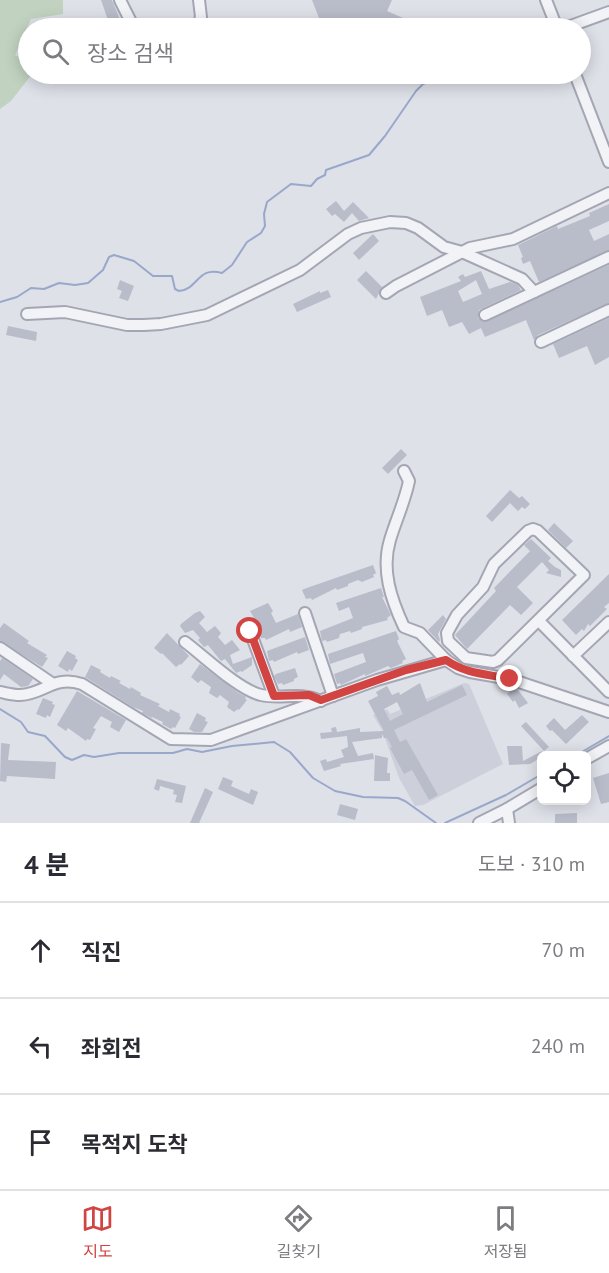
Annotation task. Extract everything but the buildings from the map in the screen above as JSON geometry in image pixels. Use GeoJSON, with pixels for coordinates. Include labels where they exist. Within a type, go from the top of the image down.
{"type":"FeatureCollection","features":[{"type":"Feature","properties":{"kind":"street"},"geometry":{"type":"LineString","coordinates":[[120,0],[129,18]]}},
{"type":"Feature","properties":{"kind":"street"},"geometry":{"type":"LineString","coordinates":[[199,0],[201,18]]}},
{"type":"Feature","properties":{"kind":"street"},"geometry":{"type":"LineString","coordinates":[[546,0],[553,18]]}},
{"type":"Feature","properties":{"kind":"street"},"geometry":{"type":"LineString","coordinates":[[591,19],[609,12]]}},
{"type":"Feature","properties":{"kind":"street"},"geometry":{"type":"LineString","coordinates":[[578,84],[609,162]]}},
{"type":"Feature","properties":{"kind":"street"},"geometry":{"type":"LineString","coordinates":[[386,293],[470,248],[513,240],[609,193]]}},
{"type":"Feature","properties":{"kind":"street"},"geometry":{"type":"LineString","coordinates":[[27,314],[65,312],[136,325],[161,324],[207,315],[300,270],[348,234],[379,223],[406,223],[418,228],[444,247],[462,252],[522,279],[534,292]]}},
{"type":"Feature","properties":{"kind":"street"},"geometry":{"type":"LineString","coordinates":[[485,315],[609,257]]}},
{"type":"Feature","properties":{"kind":"street"},"geometry":{"type":"LineString","coordinates":[[542,342],[609,310]]}},
{"type":"Feature","properties":{"kind":"street"},"geometry":{"type":"LineString","coordinates":[[404,471],[409,481],[389,542],[386,573],[389,588],[404,627],[420,633],[446,660],[458,668],[510,679],[609,712]]}},
{"type":"Feature","properties":{"kind":"street"},"geometry":{"type":"LineString","coordinates":[[532,529],[538,531],[584,575],[539,621],[498,660],[493,662],[466,658],[448,641],[447,633],[457,615],[483,587],[488,572],[532,529]]}},
{"type":"Feature","properties":{"kind":"street"},"geometry":{"type":"LineString","coordinates":[[304,614],[333,696]]}},
{"type":"Feature","properties":{"kind":"street"},"geometry":{"type":"LineString","coordinates":[[539,621],[607,690]]}},
{"type":"Feature","properties":{"kind":"street"},"geometry":{"type":"LineString","coordinates":[[573,656],[609,622]]}},
{"type":"Feature","properties":{"kind":"street"},"geometry":{"type":"LineString","coordinates":[[250,631],[274,696]]}},
{"type":"Feature","properties":{"kind":"street"},"geometry":{"type":"LineString","coordinates":[[185,642],[252,692],[274,696],[309,695],[321,700]]}},
{"type":"Feature","properties":{"kind":"street"},"geometry":{"type":"LineString","coordinates":[[0,648],[53,684]]}},
{"type":"Feature","properties":{"kind":"street"},"geometry":{"type":"LineString","coordinates":[[0,692],[20,695],[53,684],[71,681],[82,684],[171,739],[211,740],[266,718],[406,670],[446,660]]}},
{"type":"Feature","properties":{"kind":"street"},"geometry":{"type":"LineString","coordinates":[[591,756],[609,746]]}},
{"type":"Feature","properties":{"kind":"street"},"geometry":{"type":"LineString","coordinates":[[479,823],[537,791]]}},
{"type":"Feature","properties":{"kind":"street"},"geometry":{"type":"LineString","coordinates":[[507,809],[509,823]]}},
{"type":"Feature","properties":{"kind":"shaded area"},"geometry":{"type":"Polygon","coordinates":[[[464,683],[469,684],[503,764],[423,805],[415,806],[399,778],[382,730],[373,715],[387,709],[390,714],[464,683]]]}},
{"type":"Feature","properties":{"kind":"green space"},"geometry":{"type":"Polygon","coordinates":[[[0,0],[63,0],[63,14],[18,18],[18,48],[15,55],[18,56],[18,84],[24,84],[11,101],[0,109],[0,0]]]}},
{"type":"Feature","properties":{"kind":"waterway"},"geometry":{"type":"LineString","coordinates":[[0,302],[17,297],[31,288],[44,289],[59,283],[75,285],[88,283],[103,270],[109,257],[114,255],[134,261],[153,276],[172,276],[175,289],[179,291],[191,286],[203,275],[214,272],[222,273],[232,265],[247,242],[261,233],[265,226],[264,214],[267,202],[291,184],[311,186],[325,175],[326,170],[369,155],[423,84]]}},
{"type":"Feature","properties":{"kind":"waterway"},"geometry":{"type":"LineString","coordinates":[[0,709],[21,722],[28,732],[45,736],[65,757],[72,760],[84,755],[94,757],[119,753],[173,753],[187,749],[202,752],[232,746],[274,742],[290,752],[313,778],[335,791],[363,797],[398,798],[436,823]]}},
{"type":"Feature","properties":{"kind":"waterway"},"geometry":{"type":"LineString","coordinates":[[584,751],[609,736]]}},
{"type":"Feature","properties":{"kind":"waterway"},"geometry":{"type":"LineString","coordinates":[[445,823],[506,795],[537,777]]}},
{"type":"Feature","properties":{"kind":"route"},"geometry":{"type":"LineString","coordinates":[[250,631],[274,696],[309,695],[321,700],[406,670],[446,660],[470,672],[510,679]]}}]}
